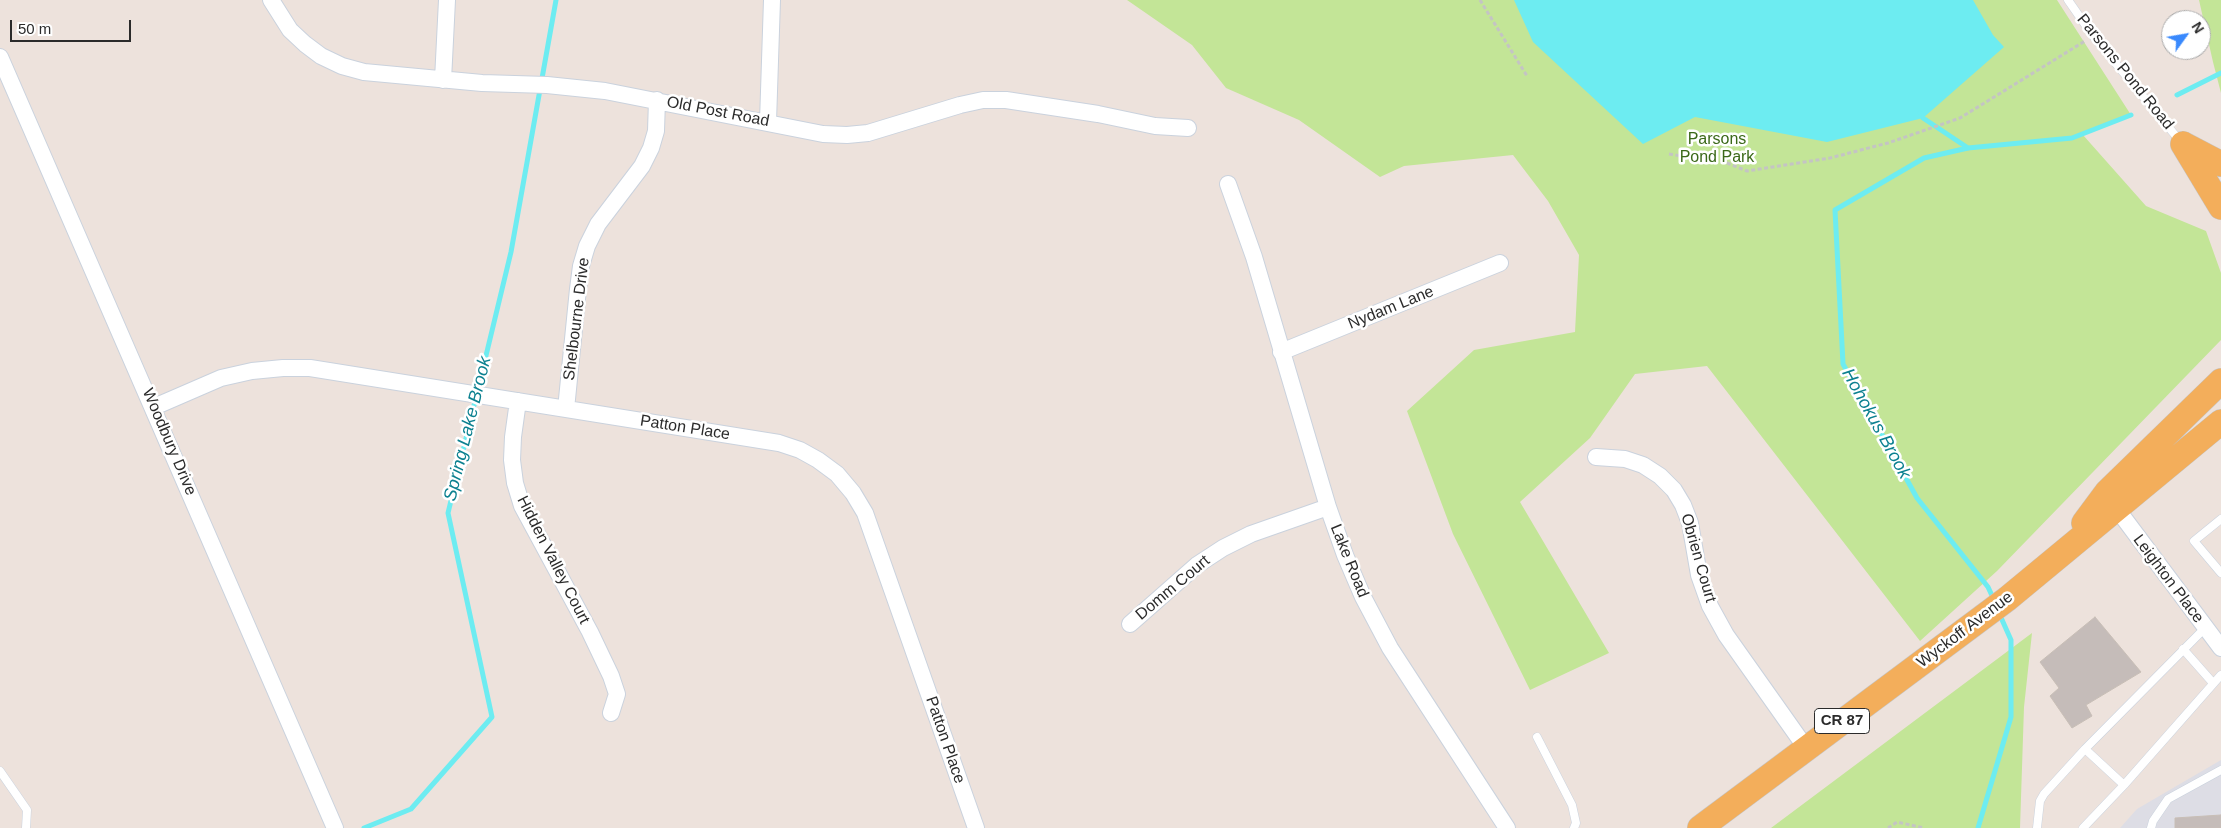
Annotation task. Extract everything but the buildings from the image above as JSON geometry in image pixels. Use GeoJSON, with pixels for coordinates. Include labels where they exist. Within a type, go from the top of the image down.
{"type":"FeatureCollection","features":[{"type":"Feature","properties":{"kind":"main road"},"geometry":{"type":"LineString","coordinates":[[2183,144],[2221,164]]}},
{"type":"Feature","properties":{"kind":"main road"},"geometry":{"type":"LineString","coordinates":[[2183,144],[2221,207]]}},
{"type":"Feature","properties":{"kind":"main road"},"geometry":{"type":"LineString","coordinates":[[2060,555],[2107,492],[2221,381]]}},
{"type":"Feature","properties":{"kind":"main road","name":"Wyckoff Avenue"},"geometry":{"type":"LineString","coordinates":[[1700,828],[2007,599],[2221,422]]}},
{"type":"Feature","properties":{"kind":"street","name":"Old Post Road"},"geometry":{"type":"LineString","coordinates":[[271,0],[290,30],[305,44],[322,56],[342,66],[364,72],[443,80],[576,88],[658,100],[823,134],[846,135],[868,133],[960,105],[983,100],[1006,100],[1098,114],[1155,126],[1188,128]]}},
{"type":"Feature","properties":{"kind":"street"},"geometry":{"type":"LineString","coordinates":[[443,80],[447,0]]}},
{"type":"Feature","properties":{"kind":"street"},"geometry":{"type":"LineString","coordinates":[[768,122],[772,0]]}},
{"type":"Feature","properties":{"kind":"street","name":"Woodbury Drive"},"geometry":{"type":"LineString","coordinates":[[0,57],[336,828]]}},
{"type":"Feature","properties":{"kind":"street","name":"Shelbourne Drive"},"geometry":{"type":"LineString","coordinates":[[566,409],[581,266],[587,246],[598,224],[642,166],[651,148],[656,131],[658,100]]}},
{"type":"Feature","properties":{"kind":"street"},"geometry":{"type":"LineString","coordinates":[[2183,144],[2221,178]]}},
{"type":"Feature","properties":{"kind":"street"},"geometry":{"type":"LineString","coordinates":[[2183,144],[2221,196]]}},
{"type":"Feature","properties":{"kind":"street","name":"Lake Road"},"geometry":{"type":"LineString","coordinates":[[1228,184],[1256,266],[1328,508],[1363,597],[1390,648],[1507,828]]}},
{"type":"Feature","properties":{"kind":"street","name":"Nydam Lane"},"geometry":{"type":"LineString","coordinates":[[1281,352],[1500,263]]}},
{"type":"Feature","properties":{"kind":"street","name":"Patton Place"},"geometry":{"type":"LineString","coordinates":[[154,407],[221,378],[252,371],[310,368],[779,443],[800,450],[837,474],[852,493],[864,514],[976,828]]}},
{"type":"Feature","properties":{"kind":"street","name":"Hidden Valley Court"},"geometry":{"type":"LineString","coordinates":[[518,401],[512,453],[515,484],[522,506],[590,632],[611,676],[616,694],[612,713]]}},
{"type":"Feature","properties":{"kind":"street","name":"Obrien Court"},"geometry":{"type":"LineString","coordinates":[[1596,458],[1625,459],[1643,466],[1660,476],[1674,490],[1683,505],[1690,523],[1699,575],[1710,606],[1726,635],[1806,748]]}},
{"type":"Feature","properties":{"kind":"street","name":"Domm Court"},"geometry":{"type":"LineString","coordinates":[[1130,624],[1197,565],[1223,548],[1251,534],[1328,508]]}},
{"type":"Feature","properties":{"kind":"street","name":"Leighton Place"},"geometry":{"type":"LineString","coordinates":[[2117,509],[2221,648]]}},
{"type":"Feature","properties":{"kind":"lane","name":"Parsons Pond Road"},"geometry":{"type":"LineString","coordinates":[[2068,0],[2093,36],[2183,144]]}},
{"type":"Feature","properties":{"kind":"lane"},"geometry":{"type":"LineString","coordinates":[[2221,519],[2194,541],[2221,573]]}},
{"type":"Feature","properties":{"kind":"lane"},"geometry":{"type":"LineString","coordinates":[[2038,828],[2040,801],[2044,794],[2085,749],[2205,628]]}},
{"type":"Feature","properties":{"kind":"lane"},"geometry":{"type":"LineString","coordinates":[[2183,649],[2213,683]]}},
{"type":"Feature","properties":{"kind":"lane"},"geometry":{"type":"LineString","coordinates":[[2083,828],[2221,675]]}},
{"type":"Feature","properties":{"kind":"lane"},"geometry":{"type":"LineString","coordinates":[[1537,737],[1572,806],[1576,823],[1574,828]]}},
{"type":"Feature","properties":{"kind":"lane"},"geometry":{"type":"LineString","coordinates":[[2085,749],[2124,784]]}},
{"type":"Feature","properties":{"kind":"lane"},"geometry":{"type":"LineString","coordinates":[[2151,828],[2153,821],[2168,799],[2221,770]]}},
{"type":"Feature","properties":{"kind":"lane"},"geometry":{"type":"LineString","coordinates":[[0,771],[27,810],[26,828]]}},
{"type":"Feature","properties":{"kind":"path"},"geometry":{"type":"LineString","coordinates":[[1480,0],[1527,76]]}},
{"type":"Feature","properties":{"kind":"path"},"geometry":{"type":"LineString","coordinates":[[1669,154],[1727,163],[1747,171],[1830,158],[1888,143],[1960,118],[2093,36]]}},
{"type":"Feature","properties":{"kind":"path"},"geometry":{"type":"LineString","coordinates":[[1888,828],[1897,822],[1924,828]]}},
{"type":"Feature","properties":{"kind":"shaded area"},"geometry":{"type":"Polygon","coordinates":[[[2221,760],[2221,828],[2120,828],[2137,809],[2221,760]]]}},
{"type":"Feature","properties":{"kind":"green space","name":"Parsons Pond Park"},"geometry":{"type":"Polygon","coordinates":[[[1127,0],[2057,0],[2131,115],[2083,135],[2146,206],[2206,231],[2221,273],[2221,340],[1997,571],[1920,641],[1707,366],[1635,374],[1590,438],[1520,502],[1609,653],[1530,690],[1453,534],[1407,411],[1474,350],[1575,332],[1579,255],[1548,201],[1513,155],[1404,166],[1380,177],[1299,120],[1226,88],[1192,45],[1127,0]]]}},
{"type":"Feature","properties":{"kind":"green space"},"geometry":{"type":"Polygon","coordinates":[[[2199,0],[2221,0],[2221,93],[2211,53],[2211,10],[2201,10],[2199,0]]]}},
{"type":"Feature","properties":{"kind":"green space"},"geometry":{"type":"Polygon","coordinates":[[[2032,633],[2024,707],[2020,828],[1771,828],[2032,633]]]}},
{"type":"Feature","properties":{"kind":"water"},"geometry":{"type":"Polygon","coordinates":[[[1514,0],[1973,0],[1993,35],[2004,47],[1923,118],[1827,142],[1695,117],[1643,144],[1533,42],[1514,0]]]}},
{"type":"Feature","properties":{"kind":"waterway","name":"Spring Lake Brook"},"geometry":{"type":"LineString","coordinates":[[364,828],[411,809],[492,717],[448,513],[511,252],[556,0]]}},
{"type":"Feature","properties":{"kind":"waterway","name":"Hohokus Brook"},"geometry":{"type":"LineString","coordinates":[[2177,95],[2221,73]]}},
{"type":"Feature","properties":{"kind":"waterway","name":"Spring Lake Brook"},"geometry":{"type":"LineString","coordinates":[[1920,113],[1923,118],[1968,148]]}},
{"type":"Feature","properties":{"kind":"waterway","name":"Hohokus Brook"},"geometry":{"type":"LineString","coordinates":[[1994,600],[1988,587],[1917,498],[1843,364],[1835,210],[1924,158],[1968,148],[2072,138],[2131,115]]}},
{"type":"Feature","properties":{"kind":"waterway","name":"Hohokus Brook"},"geometry":{"type":"LineString","coordinates":[[1978,828],[2011,717],[2011,640],[1999,613]]}}]}
